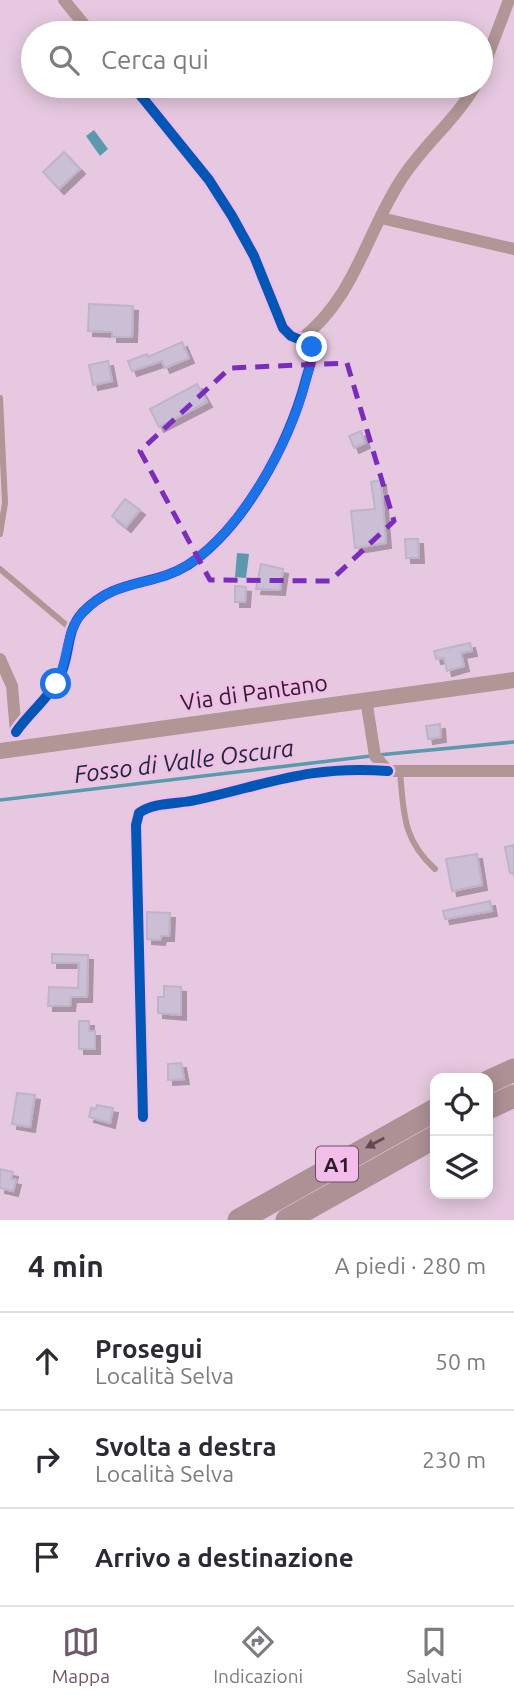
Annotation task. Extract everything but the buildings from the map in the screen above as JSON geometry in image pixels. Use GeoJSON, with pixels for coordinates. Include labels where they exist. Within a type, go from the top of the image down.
{"type":"FeatureCollection","features":[{"type":"Feature","properties":{"kind":"highway"},"geometry":{"type":"LineString","coordinates":[[493,1080],[514,1070]]}},
{"type":"Feature","properties":{"kind":"highway"},"geometry":{"type":"LineString","coordinates":[[493,1106],[514,1096]]}},
{"type":"Feature","properties":{"kind":"highway","name":"A1"},"geometry":{"type":"LineString","coordinates":[[239,1220],[430,1113]]}},
{"type":"Feature","properties":{"kind":"highway","name":"A1"},"geometry":{"type":"LineString","coordinates":[[287,1220],[430,1140]]}},
{"type":"Feature","properties":{"kind":"street"},"geometry":{"type":"LineString","coordinates":[[64,0],[81,21]]}},
{"type":"Feature","properties":{"kind":"street"},"geometry":{"type":"LineString","coordinates":[[493,42],[509,0]]}},
{"type":"Feature","properties":{"kind":"street"},"geometry":{"type":"LineString","coordinates":[[16,732],[61,676],[71,629],[84,611],[111,591],[186,566],[203,553],[243,508],[275,460],[297,413],[312,354],[310,345],[283,328],[251,249],[220,195],[143,98]]}},
{"type":"Feature","properties":{"kind":"street"},"geometry":{"type":"LineString","coordinates":[[300,340],[327,316],[341,297],[403,176],[467,98]]}},
{"type":"Feature","properties":{"kind":"street"},"geometry":{"type":"LineString","coordinates":[[382,218],[514,249]]}},
{"type":"Feature","properties":{"kind":"street"},"geometry":{"type":"LineString","coordinates":[[0,659],[12,686],[20,749]]}},
{"type":"Feature","properties":{"kind":"street","name":"Via di Pantano"},"geometry":{"type":"LineString","coordinates":[[0,751],[514,680]]}},
{"type":"Feature","properties":{"kind":"street"},"geometry":{"type":"LineString","coordinates":[[366,699],[374,756],[394,771]]}},
{"type":"Feature","properties":{"kind":"street"},"geometry":{"type":"LineString","coordinates":[[143,1117],[136,825],[139,813],[148,807],[200,800],[301,773],[340,769],[514,771]]}},
{"type":"Feature","properties":{"kind":"lane"},"geometry":{"type":"LineString","coordinates":[[0,398],[5,503],[0,534]]}},
{"type":"Feature","properties":{"kind":"lane"},"geometry":{"type":"LineString","coordinates":[[0,569],[71,629]]}},
{"type":"Feature","properties":{"kind":"lane"},"geometry":{"type":"LineString","coordinates":[[394,771],[408,835],[416,850],[435,869]]}},
{"type":"Feature","properties":{"kind":"highlighted area"},"geometry":{"type":"Polygon","coordinates":[[[347,363],[394,521],[330,581],[210,580],[140,451],[230,368],[347,363]]]}},
{"type":"Feature","properties":{"kind":"water"},"geometry":{"type":"Polygon","coordinates":[[[94,130],[108,149],[100,156],[86,136],[94,130]]]}},
{"type":"Feature","properties":{"kind":"water"},"geometry":{"type":"Polygon","coordinates":[[[237,553],[249,554],[246,578],[235,577],[237,553]]]}},
{"type":"Feature","properties":{"kind":"waterway","name":"Fosso di Valle Oscura"},"geometry":{"type":"LineString","coordinates":[[378,755],[514,742]]}},
{"type":"Feature","properties":{"kind":"waterway","name":"Fosso di Valle Oscura"},"geometry":{"type":"LineString","coordinates":[[0,800],[371,756]]}},
{"type":"Feature","properties":{"kind":"cycle path"},"geometry":{"type":"LineString","coordinates":[[16,732],[59,678],[70,636],[82,613],[108,593],[161,577],[188,565],[209,549],[228,529],[262,482],[276,456],[298,404],[311,360],[308,343],[291,336],[283,328],[254,256],[209,180],[143,98]]}},
{"type":"Feature","properties":{"kind":"cycle path"},"geometry":{"type":"LineString","coordinates":[[143,1117],[136,825],[139,813],[159,805],[196,800],[312,773],[388,771]]}},
{"type":"Feature","properties":{"kind":"route"},"geometry":{"type":"LineString","coordinates":[[56,684],[65,665],[71,629],[84,611],[120,587],[186,566],[203,553],[243,508],[275,460],[290,431],[312,357],[312,347]]}}]}
